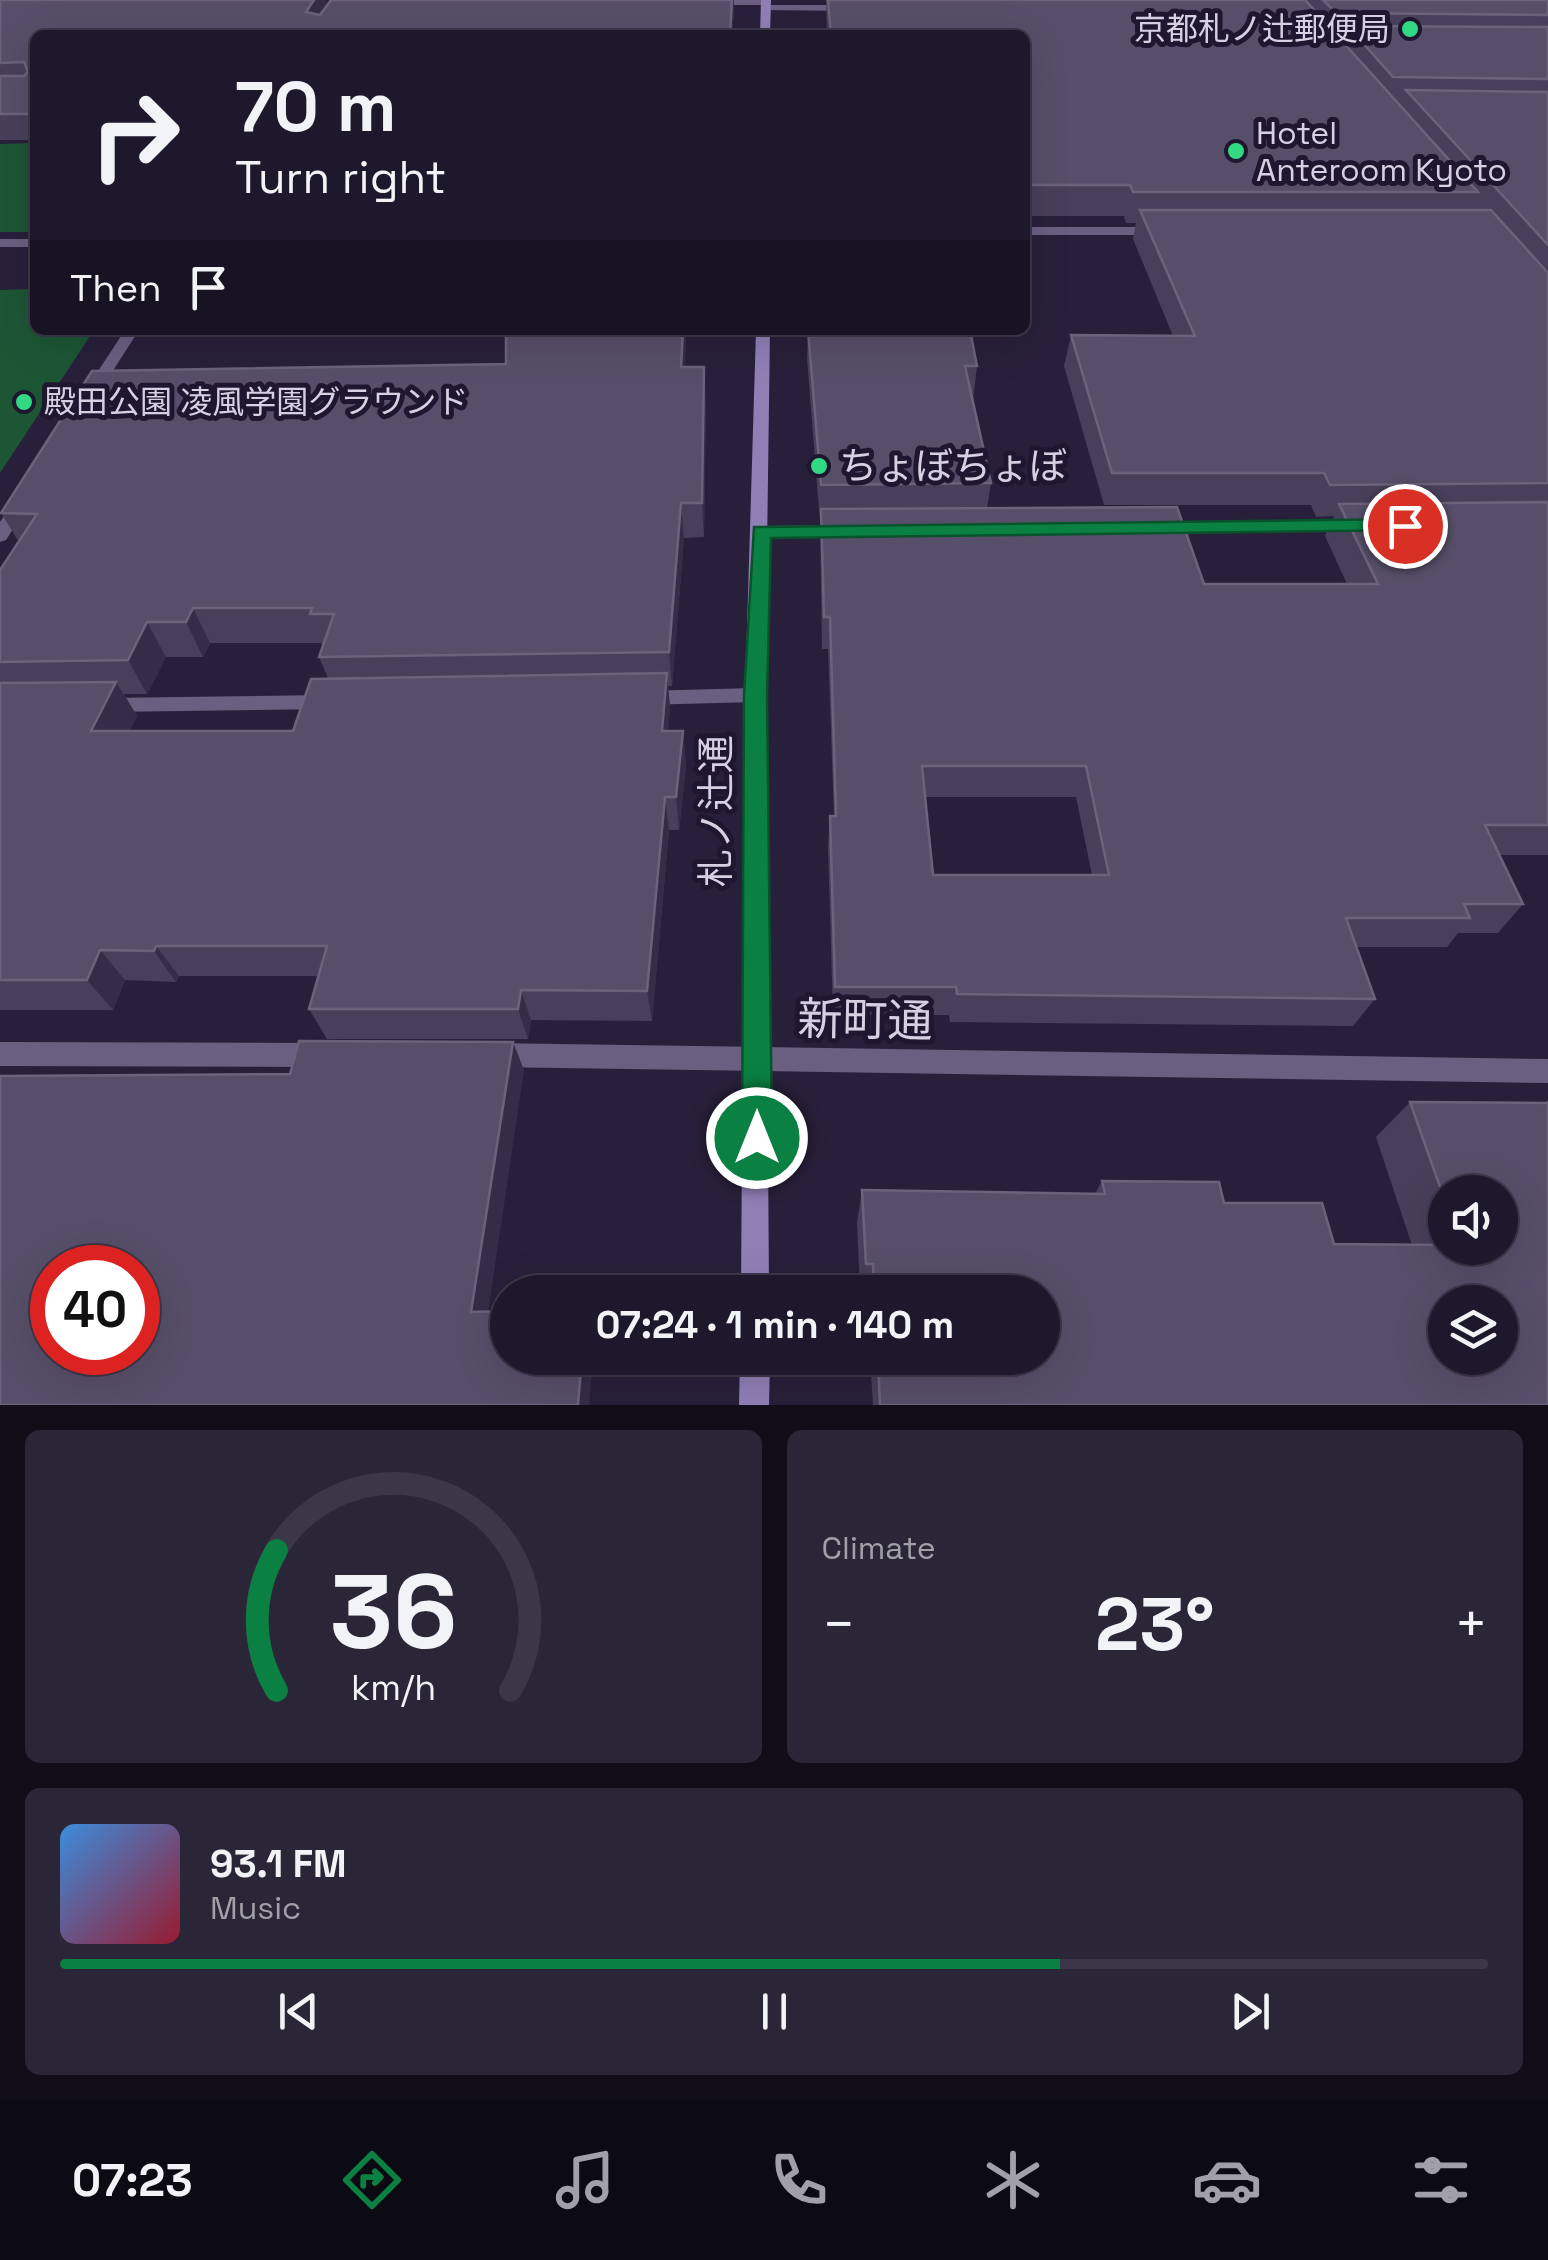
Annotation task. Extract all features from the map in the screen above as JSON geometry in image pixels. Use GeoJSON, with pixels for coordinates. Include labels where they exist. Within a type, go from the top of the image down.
{"type":"FeatureCollection","features":[{"type":"Feature","properties":{"kind":"street"},"geometry":{"type":"LineString","coordinates":[[698,2],[864,8]]}},
{"type":"Feature","properties":{"kind":"street"},"geometry":{"type":"LineString","coordinates":[[765,30],[766,3]]}},
{"type":"Feature","properties":{"kind":"street"},"geometry":{"type":"LineString","coordinates":[[1030,231],[1183,231]]}},
{"type":"Feature","properties":{"kind":"street"},"geometry":{"type":"LineString","coordinates":[[0,243],[30,243]]}},
{"type":"Feature","properties":{"kind":"street"},"geometry":{"type":"LineString","coordinates":[[81,409],[129,335]]}},
{"type":"Feature","properties":{"kind":"street","name":"札ノ辻通"},"geometry":{"type":"LineString","coordinates":[[756,1275],[755,695],[763,335]]}},
{"type":"Feature","properties":{"kind":"street"},"geometry":{"type":"LineString","coordinates":[[0,536],[30,488]]}},
{"type":"Feature","properties":{"kind":"street"},"geometry":{"type":"LineString","coordinates":[[1140,528],[1373,526]]}},
{"type":"Feature","properties":{"kind":"street"},"geometry":{"type":"LineString","coordinates":[[761,532],[855,531]]}},
{"type":"Feature","properties":{"kind":"street"},"geometry":{"type":"LineString","coordinates":[[613,698],[755,695]]}},
{"type":"Feature","properties":{"kind":"street"},"geometry":{"type":"LineString","coordinates":[[79,706],[356,702]]}},
{"type":"Feature","properties":{"kind":"street"},"geometry":{"type":"LineString","coordinates":[[0,1054],[339,1055]]}},
{"type":"Feature","properties":{"kind":"street","name":"新町通"},"geometry":{"type":"LineString","coordinates":[[458,1055],[698,1055],[758,1060],[1548,1070]]}},
{"type":"Feature","properties":{"kind":"street"},"geometry":{"type":"LineString","coordinates":[[754,1405],[755,1375]]}},
{"type":"Feature","properties":{"kind":"green space"},"geometry":{"type":"Polygon","coordinates":[[[30,143],[30,232],[0,232],[0,144],[30,143]]]}},
{"type":"Feature","properties":{"kind":"green space","name":"殿田公園 凌風学園グラウンド"},"geometry":{"type":"Polygon","coordinates":[[[30,289],[30,335],[91,335],[0,473],[0,290],[30,289]]]}},
{"type":"Feature","properties":{"kind":"building"},"geometry":{"type":"Polygon","coordinates":[[[0,0],[314,0],[306,12],[320,15],[331,0],[732,0],[730,30],[30,30],[30,114],[0,114],[0,76],[24,76],[28,72],[24,62],[0,63],[0,0]]]}},
{"type":"Feature","properties":{"kind":"building"},"geometry":{"type":"Polygon","coordinates":[[[828,0],[1305,0],[1478,192],[1133,192],[1130,185],[1030,185],[1030,30],[831,30],[828,0]]]}},
{"type":"Feature","properties":{"kind":"building"},"geometry":{"type":"Polygon","coordinates":[[[1323,0],[1548,0],[1548,15],[1336,13],[1323,0]]]}},
{"type":"Feature","properties":{"kind":"building"},"geometry":{"type":"Polygon","coordinates":[[[1348,26],[1548,27],[1548,79],[1393,77],[1348,26]]]}},
{"type":"Feature","properties":{"kind":"building"},"geometry":{"type":"Polygon","coordinates":[[[1406,90],[1548,92],[1548,245],[1406,90]]]}},
{"type":"Feature","properties":{"kind":"building"},"geometry":{"type":"Polygon","coordinates":[[[1140,210],[1491,210],[1548,273],[1548,483],[1330,485],[1324,473],[1112,473],[1071,335],[1195,336],[1140,210]]]}},
{"type":"Feature","properties":{"kind":"building"},"geometry":{"type":"Polygon","coordinates":[[[506,335],[683,335],[681,367],[704,367],[702,503],[681,503],[669,652],[319,657],[334,614],[310,614],[312,608],[193,608],[186,622],[147,622],[128,660],[0,662],[0,570],[37,514],[1,513],[92,371],[506,364],[506,335]]]}},
{"type":"Feature","properties":{"kind":"building"},"geometry":{"type":"Polygon","coordinates":[[[808,335],[971,335],[977,366],[965,366],[991,483],[821,485],[808,335]]]}},
{"type":"Feature","properties":{"kind":"building"},"geometry":{"type":"Polygon","coordinates":[[[1548,502],[1548,825],[1485,825],[1523,904],[1464,904],[1470,918],[1346,918],[1375,999],[957,994],[956,987],[835,987],[830,816],[836,816],[830,617],[824,617],[821,509],[1177,507],[1204,584],[1378,584],[1339,504],[1548,502]],[[922,766],[933,875],[1109,875],[1086,766],[922,766]]]}},
{"type":"Feature","properties":{"kind":"building"},"geometry":{"type":"Polygon","coordinates":[[[667,673],[662,731],[683,731],[676,797],[665,797],[647,991],[521,990],[518,1009],[309,1009],[327,946],[156,946],[154,951],[100,950],[87,980],[0,980],[0,683],[116,682],[91,731],[293,731],[311,679],[667,673]]]}},
{"type":"Feature","properties":{"kind":"building"},"geometry":{"type":"Polygon","coordinates":[[[299,1041],[513,1042],[471,1312],[490,1311],[490,1375],[581,1375],[578,1405],[0,1405],[0,1076],[290,1074],[299,1041]]]}},
{"type":"Feature","properties":{"kind":"building"},"geometry":{"type":"Polygon","coordinates":[[[1410,1102],[1548,1103],[1548,1405],[880,1405],[879,1375],[1060,1375],[1060,1275],[873,1275],[873,1264],[866,1264],[862,1190],[1105,1194],[1102,1181],[1219,1182],[1224,1203],[1322,1203],[1334,1244],[1428,1245],[1428,1265],[1518,1265],[1518,1175],[1436,1175],[1410,1102]]]}},
{"type":"Feature","properties":{"kind":"place","name":"京都札ノ辻郵便局"},"geometry":{"type":"Point","coordinates":[1410,29]}},
{"type":"Feature","properties":{"kind":"place","name":"Hotel Anteroom Kyoto"},"geometry":{"type":"Point","coordinates":[1236,151]}},
{"type":"Feature","properties":{"kind":"place","name":"殿田公園 凌風学園グラウンド"},"geometry":{"type":"Point","coordinates":[24,402]}},
{"type":"Feature","properties":{"kind":"place","name":"ちょぼちょぼ"},"geometry":{"type":"Point","coordinates":[819,466]}},
{"type":"Feature","properties":{"kind":"route"},"geometry":{"type":"LineString","coordinates":[[757,1138],[755,695],[761,532],[1405,526]]}}]}
